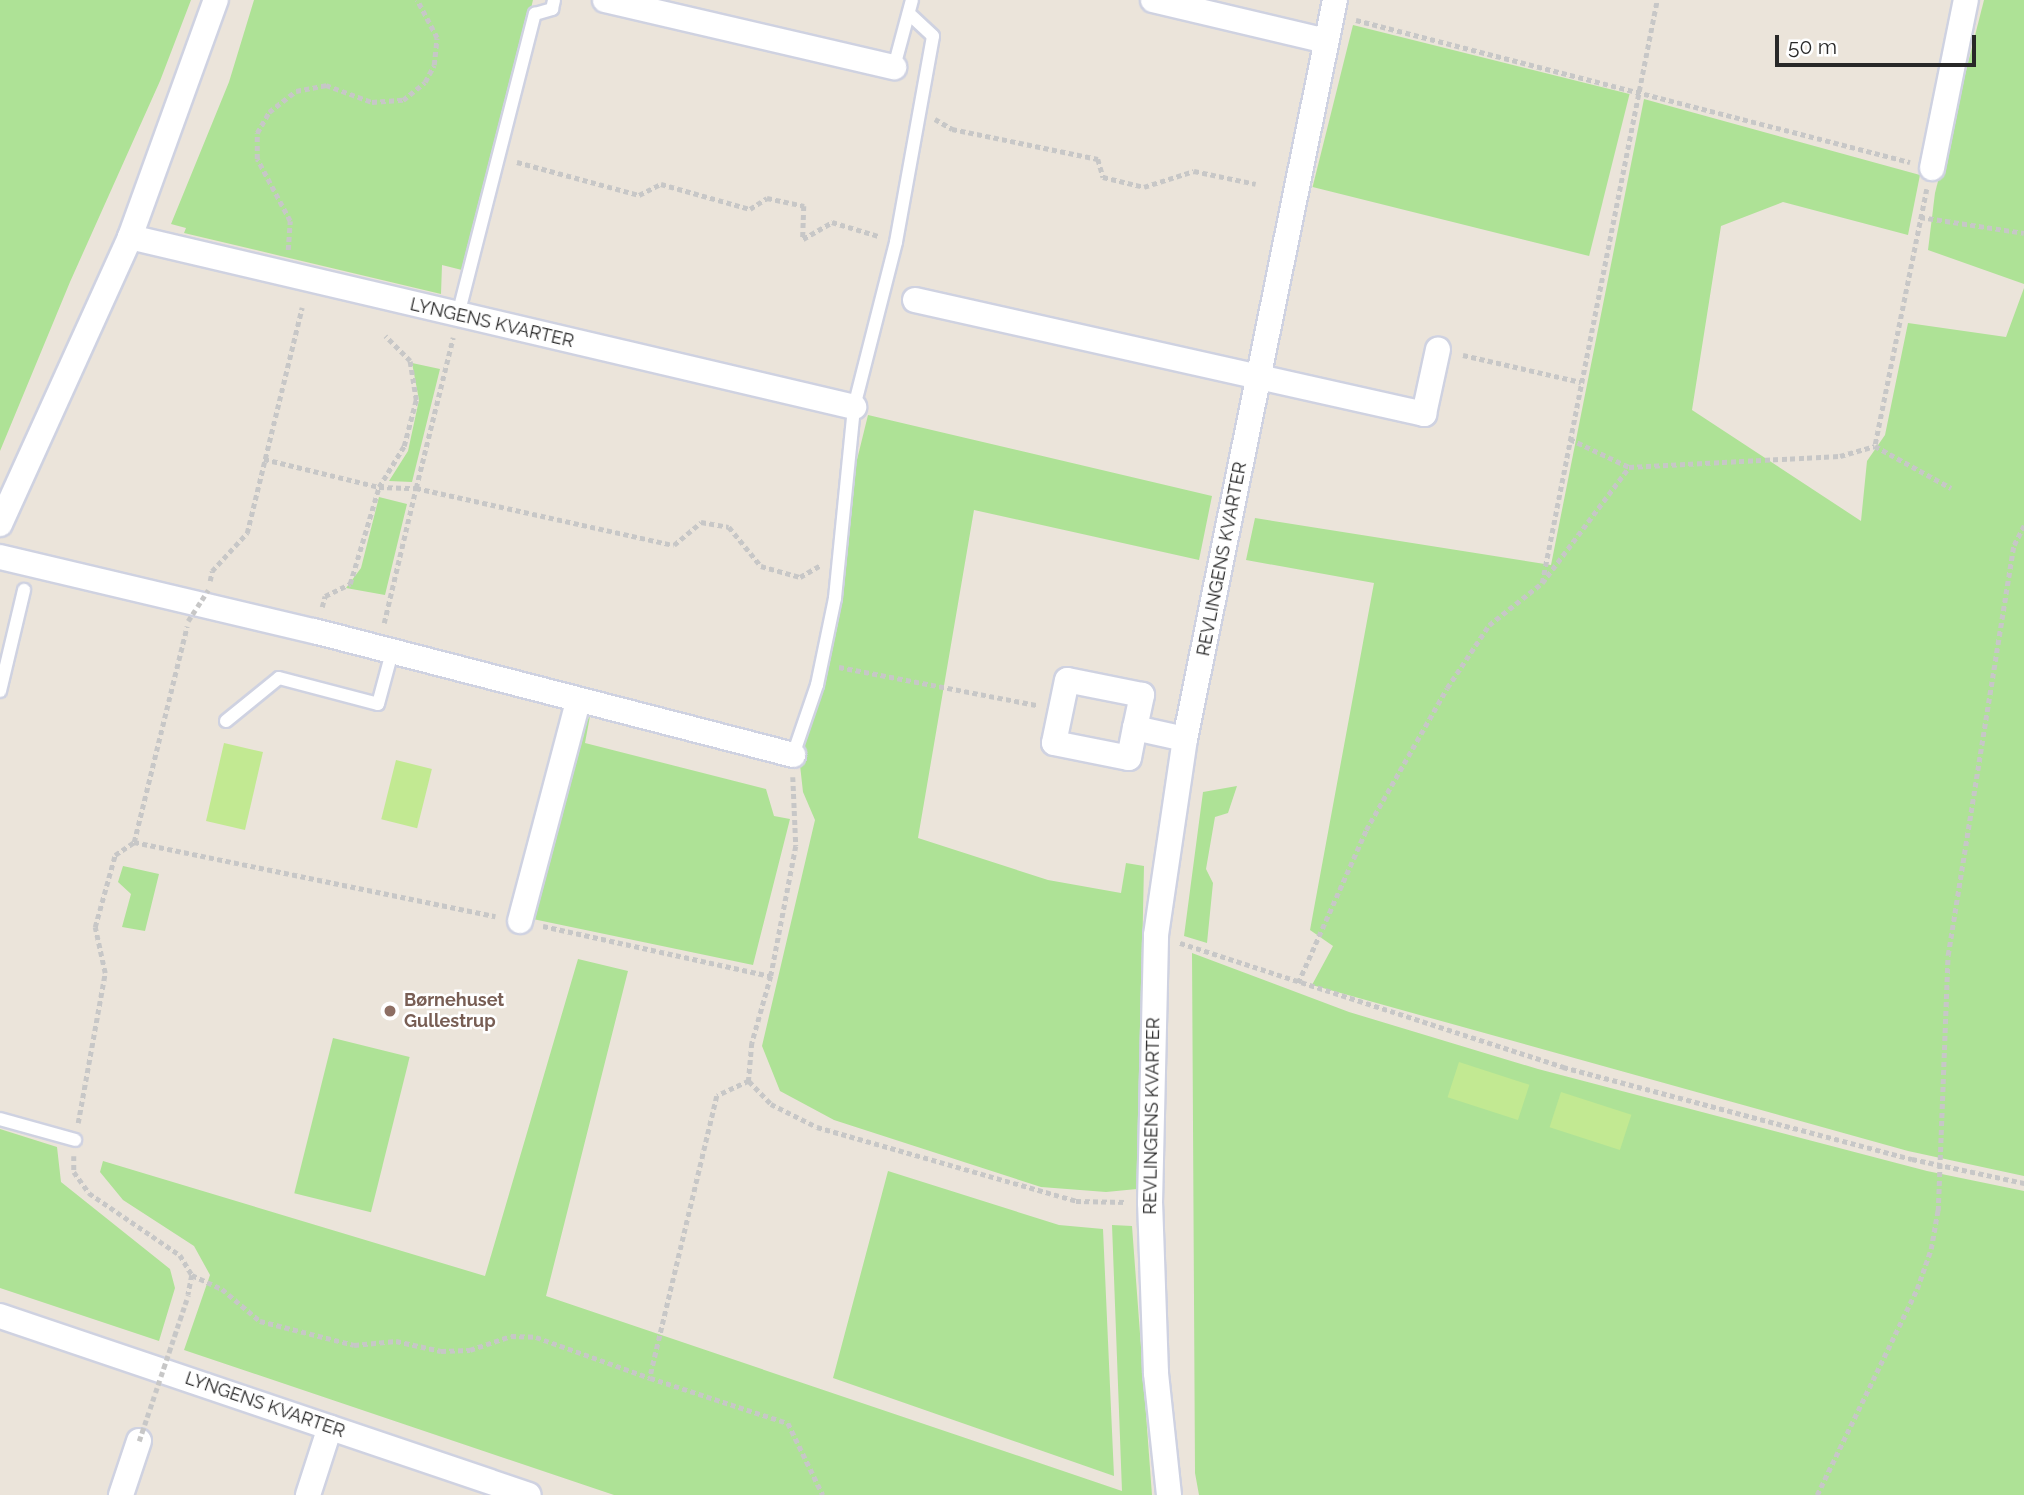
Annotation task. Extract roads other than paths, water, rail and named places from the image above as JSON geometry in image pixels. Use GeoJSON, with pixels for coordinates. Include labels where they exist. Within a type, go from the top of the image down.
{"type":"FeatureCollection","features":[{"type":"Feature","properties":{"kind":"street"},"geometry":{"type":"LineString","coordinates":[[0,524],[130,237],[216,0]]}},
{"type":"Feature","properties":{"kind":"street"},"geometry":{"type":"LineString","coordinates":[[605,0],[894,67]]}},
{"type":"Feature","properties":{"kind":"street"},"geometry":{"type":"LineString","coordinates":[[1153,0],[1326,41]]}},
{"type":"Feature","properties":{"kind":"street"},"geometry":{"type":"LineString","coordinates":[[1932,168],[1966,0]]}},
{"type":"Feature","properties":{"kind":"street","name":"REVLINGENS KVARTER"},"geometry":{"type":"LineString","coordinates":[[1169,1495],[1156,1373],[1150,1203],[1156,935],[1185,739],[1333,7]]}},
{"type":"Feature","properties":{"kind":"street","name":"LYNGENS KVARTER"},"geometry":{"type":"LineString","coordinates":[[130,237],[854,407]]}},
{"type":"Feature","properties":{"kind":"street"},"geometry":{"type":"LineString","coordinates":[[915,299],[1258,379],[1424,414],[1438,349]]}},
{"type":"Feature","properties":{"kind":"street"},"geometry":{"type":"LineString","coordinates":[[0,557],[314,631],[793,755]]}},
{"type":"Feature","properties":{"kind":"street"},"geometry":{"type":"LineString","coordinates":[[1067,680],[1142,695],[1136,729],[1129,758],[1054,743],[1067,680]]}},
{"type":"Feature","properties":{"kind":"street"},"geometry":{"type":"LineString","coordinates":[[520,921],[578,701]]}},
{"type":"Feature","properties":{"kind":"street"},"geometry":{"type":"LineString","coordinates":[[1136,729],[1185,739]]}},
{"type":"Feature","properties":{"kind":"street","name":"LYNGENS KVARTER"},"geometry":{"type":"LineString","coordinates":[[0,1316],[529,1495]]}},
{"type":"Feature","properties":{"kind":"street"},"geometry":{"type":"LineString","coordinates":[[308,1495],[330,1427]]}},
{"type":"Feature","properties":{"kind":"street"},"geometry":{"type":"LineString","coordinates":[[121,1495],[139,1441]]}},
{"type":"Feature","properties":{"kind":"lane"},"geometry":{"type":"LineString","coordinates":[[458,315],[535,14],[552,9],[554,0]]}},
{"type":"Feature","properties":{"kind":"lane"},"geometry":{"type":"LineString","coordinates":[[894,67],[912,0]]}},
{"type":"Feature","properties":{"kind":"lane"},"geometry":{"type":"LineString","coordinates":[[793,755],[821,663],[839,555],[854,407],[897,242],[918,108],[933,36],[909,14]]}},
{"type":"Feature","properties":{"kind":"lane"},"geometry":{"type":"LineString","coordinates":[[0,691],[24,590]]}},
{"type":"Feature","properties":{"kind":"lane"},"geometry":{"type":"LineString","coordinates":[[226,721],[279,678],[378,704],[385,650]]}},
{"type":"Feature","properties":{"kind":"lane"},"geometry":{"type":"LineString","coordinates":[[0,1119],[75,1140]]}},
{"type":"Feature","properties":{"kind":"place","name":"Børnehuset Gullestrup"},"geometry":{"type":"Point","coordinates":[390,1011]}}]}
